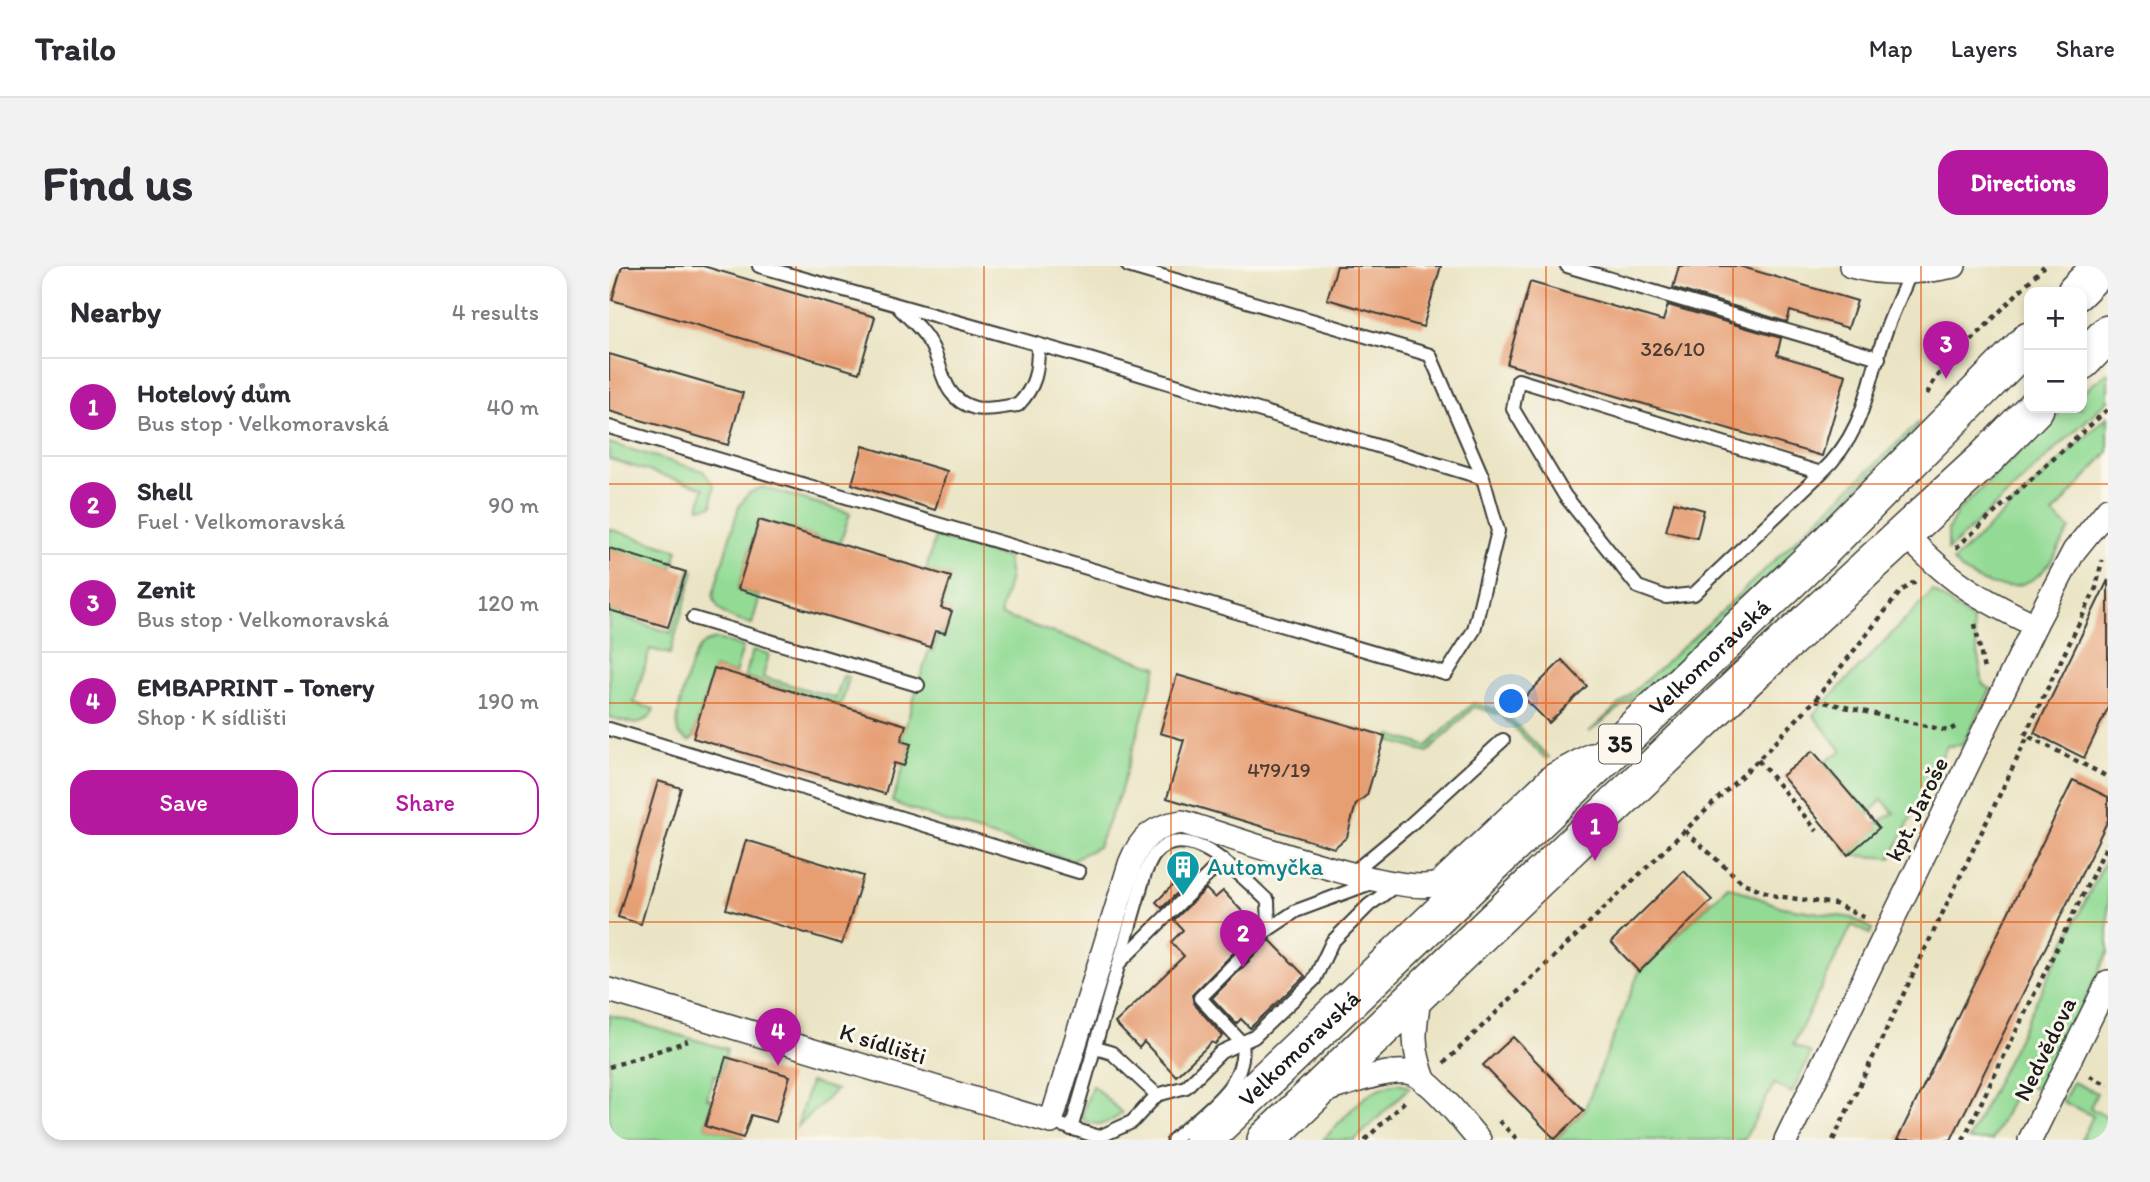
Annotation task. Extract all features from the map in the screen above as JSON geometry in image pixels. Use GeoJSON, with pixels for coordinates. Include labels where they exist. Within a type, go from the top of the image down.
{"type":"FeatureCollection","features":[{"type":"Feature","properties":{"kind":"main road"},"geometry":{"type":"LineString","coordinates":[[2081,287],[2102,266]]}},
{"type":"Feature","properties":{"kind":"main road"},"geometry":{"type":"LineString","coordinates":[[2087,355],[2108,334]]}},
{"type":"Feature","properties":{"kind":"main road","name":"Velkomoravská"},"geometry":{"type":"LineString","coordinates":[[1203,1140],[1830,542],[2024,346]]}},
{"type":"Feature","properties":{"kind":"main road","name":"Velkomoravská"},"geometry":{"type":"LineString","coordinates":[[1266,1140],[1747,678],[2030,413]]}},
{"type":"Feature","properties":{"kind":"street"},"geometry":{"type":"LineString","coordinates":[[1851,266],[1910,273],[1954,266]]}},
{"type":"Feature","properties":{"kind":"street","name":"kpt. Jaroše"},"geometry":{"type":"LineString","coordinates":[[1786,1140],[2035,625],[2074,551],[2108,509]]}},
{"type":"Feature","properties":{"kind":"street"},"geometry":{"type":"LineString","coordinates":[[1904,533],[1936,567],[1967,591],[2035,625]]}},
{"type":"Feature","properties":{"kind":"street"},"geometry":{"type":"LineString","coordinates":[[1061,1125],[1088,1040],[1130,864],[1136,848],[1148,834],[1168,824],[1182,822],[1388,883],[1427,887],[1438,884],[1552,776],[1631,734]]}},
{"type":"Feature","properties":{"kind":"street","name":"Nedvědova"},"geometry":{"type":"LineString","coordinates":[[2030,1140],[2108,982]]}},
{"type":"Feature","properties":{"kind":"street","name":"K sídlišti"},"geometry":{"type":"LineString","coordinates":[[609,990],[1061,1125]]}},
{"type":"Feature","properties":{"kind":"street"},"geometry":{"type":"LineString","coordinates":[[1420,991],[1413,1035],[1416,1058],[1425,1081]]}},
{"type":"Feature","properties":{"kind":"street"},"geometry":{"type":"LineString","coordinates":[[1316,1093],[1392,1073],[1413,1074],[1425,1081],[1479,1140]]}},
{"type":"Feature","properties":{"kind":"lane"},"geometry":{"type":"LineString","coordinates":[[759,266],[1038,345],[1483,478]]}},
{"type":"Feature","properties":{"kind":"lane"},"geometry":{"type":"LineString","coordinates":[[609,427],[1446,674],[1474,630],[1498,531],[1483,478],[1430,355],[1128,266]]}},
{"type":"Feature","properties":{"kind":"lane"},"geometry":{"type":"LineString","coordinates":[[1567,266],[1879,358]]}},
{"type":"Feature","properties":{"kind":"lane"},"geometry":{"type":"LineString","coordinates":[[1821,473],[1518,380],[1513,409],[1565,496],[1638,587],[1666,597],[1694,594],[1821,473],[1849,441],[1887,329],[1910,273]]}},
{"type":"Feature","properties":{"kind":"lane"},"geometry":{"type":"LineString","coordinates":[[896,306],[919,327],[932,347],[941,379],[956,398],[976,408],[1018,405],[1033,390],[1038,345]]}},
{"type":"Feature","properties":{"kind":"lane"},"geometry":{"type":"LineString","coordinates":[[693,618],[918,685]]}},
{"type":"Feature","properties":{"kind":"lane"},"geometry":{"type":"LineString","coordinates":[[609,729],[1079,872]]}},
{"type":"Feature","properties":{"kind":"lane"},"geometry":{"type":"LineString","coordinates":[[1352,873],[1503,740]]}},
{"type":"Feature","properties":{"kind":"lane"},"geometry":{"type":"LineString","coordinates":[[1157,1095],[1112,1053],[1088,1040],[1120,962],[1145,873],[1156,853],[1169,845],[1188,843],[1205,848],[1223,860],[1268,901],[1269,929]]}},
{"type":"Feature","properties":{"kind":"lane"},"geometry":{"type":"LineString","coordinates":[[1120,962],[1223,860]]}},
{"type":"Feature","properties":{"kind":"lane"},"geometry":{"type":"LineString","coordinates":[[1173,1140],[1239,1075],[1243,1064],[1242,1044],[1200,998],[1269,929],[1296,911],[1388,883]]}},
{"type":"Feature","properties":{"kind":"lane"},"geometry":{"type":"LineString","coordinates":[[1061,1125],[1099,1137],[1132,1122],[1157,1095],[1186,1087],[1221,1052],[1254,1037],[1314,980],[1332,942],[1388,883]]}},
{"type":"Feature","properties":{"kind":"path"},"geometry":{"type":"LineString","coordinates":[[1365,1140],[1758,760],[1815,700],[1902,591],[1936,567],[2108,409]]}},
{"type":"Feature","properties":{"kind":"path"},"geometry":{"type":"LineString","coordinates":[[1833,1140],[2096,588],[2104,555]]}},
{"type":"Feature","properties":{"kind":"path"},"geometry":{"type":"LineString","coordinates":[[1968,618],[1977,626],[1984,672]]}},
{"type":"Feature","properties":{"kind":"path"},"geometry":{"type":"LineString","coordinates":[[1815,700],[1948,731],[1954,729],[1960,718]]}},
{"type":"Feature","properties":{"kind":"path"},"geometry":{"type":"LineString","coordinates":[[2014,730],[2108,777]]}},
{"type":"Feature","properties":{"kind":"path"},"geometry":{"type":"LineString","coordinates":[[1758,760],[1817,831]]}},
{"type":"Feature","properties":{"kind":"path"},"geometry":{"type":"LineString","coordinates":[[1685,831],[1743,883],[1776,896],[1835,904],[1876,923]]}},
{"type":"Feature","properties":{"kind":"path"},"geometry":{"type":"LineString","coordinates":[[1963,1140],[2108,843]]}},
{"type":"Feature","properties":{"kind":"path"},"geometry":{"type":"LineString","coordinates":[[609,1067],[702,1036]]}},
{"type":"Feature","properties":{"kind":"green space"},"geometry":{"type":"Polygon","coordinates":[[[2108,372],[2108,400],[1948,550],[1948,530],[1958,511],[2060,413],[2087,413],[2087,389],[2108,372]]]}},
{"type":"Feature","properties":{"kind":"green space"},"geometry":{"type":"Polygon","coordinates":[[[2108,416],[2108,452],[2053,514],[2070,529],[2051,561],[2036,577],[2015,586],[1991,584],[1970,575],[1953,561],[2108,416]]]}},
{"type":"Feature","properties":{"kind":"green space"},"geometry":{"type":"Polygon","coordinates":[[[1919,422],[1916,430],[1687,656],[1589,732],[1710,622],[1919,422]]]}},
{"type":"Feature","properties":{"kind":"green space"},"geometry":{"type":"Polygon","coordinates":[[[609,443],[703,471],[714,485],[712,506],[699,508],[704,488],[609,459],[609,443]]]}},
{"type":"Feature","properties":{"kind":"green space"},"geometry":{"type":"Polygon","coordinates":[[[762,487],[850,513],[840,544],[759,520],[738,589],[760,596],[752,624],[722,612],[713,595],[739,506],[749,493],[762,487]]]}},
{"type":"Feature","properties":{"kind":"green space"},"geometry":{"type":"Polygon","coordinates":[[[609,529],[678,550],[672,568],[609,548],[609,529]]]}},
{"type":"Feature","properties":{"kind":"green space"},"geometry":{"type":"Polygon","coordinates":[[[935,537],[1007,558],[1010,577],[1000,615],[1157,667],[1120,793],[1098,847],[1071,860],[945,822],[892,802],[911,744],[901,741],[929,650],[933,651],[939,632],[945,633],[951,611],[941,608],[950,577],[926,570],[935,537]]]}},
{"type":"Feature","properties":{"kind":"green space"},"geometry":{"type":"Polygon","coordinates":[[[690,570],[694,571],[670,654],[650,649],[634,703],[654,709],[649,718],[636,724],[609,717],[609,610],[671,633],[690,570]]]}},
{"type":"Feature","properties":{"kind":"green space"},"geometry":{"type":"Polygon","coordinates":[[[1933,591],[1972,620],[1983,685],[1991,689],[1962,745],[1947,746],[1891,858],[1848,855],[1878,828],[1875,824],[1894,813],[1882,799],[1868,816],[1823,762],[1842,751],[1813,715],[1933,591]]]}},
{"type":"Feature","properties":{"kind":"green space"},"geometry":{"type":"Polygon","coordinates":[[[717,639],[743,647],[735,674],[714,668],[693,738],[689,741],[679,734],[677,727],[683,692],[698,650],[706,642],[717,639]]]}},
{"type":"Feature","properties":{"kind":"green space"},"geometry":{"type":"Polygon","coordinates":[[[753,650],[769,654],[763,677],[836,698],[843,676],[849,677],[841,705],[745,677],[753,650]]]}},
{"type":"Feature","properties":{"kind":"green space"},"geometry":{"type":"Polygon","coordinates":[[[1473,703],[1502,711],[1549,757],[1546,759],[1501,715],[1474,707],[1428,752],[1390,741],[1391,735],[1427,746],[1473,703]]]}},
{"type":"Feature","properties":{"kind":"green space"},"geometry":{"type":"Polygon","coordinates":[[[2108,855],[2108,953],[2040,1091],[2020,1082],[1992,1140],[1968,1140],[2108,855]]]}},
{"type":"Feature","properties":{"kind":"green space"},"geometry":{"type":"Polygon","coordinates":[[[1728,886],[1782,907],[1852,918],[1872,929],[1870,934],[1852,925],[1793,1045],[1811,1053],[1792,1093],[1774,1084],[1744,1140],[1547,1140],[1552,1135],[1556,1139],[1584,1111],[1639,972],[1728,886]]]}},
{"type":"Feature","properties":{"kind":"green space"},"geometry":{"type":"Polygon","coordinates":[[[609,1015],[727,1049],[720,1076],[714,1075],[707,1098],[713,1100],[705,1126],[743,1140],[609,1140],[609,1015]]]}},
{"type":"Feature","properties":{"kind":"green space"},"geometry":{"type":"Polygon","coordinates":[[[810,1082],[836,1090],[797,1127],[810,1082]]]}},
{"type":"Feature","properties":{"kind":"green space"},"geometry":{"type":"Polygon","coordinates":[[[2073,1082],[2097,1093],[2090,1108],[2108,1117],[2108,1125],[2101,1140],[2081,1140],[2093,1116],[2063,1102],[2073,1082]]]}},
{"type":"Feature","properties":{"kind":"green space"},"geometry":{"type":"Polygon","coordinates":[[[1399,1083],[1410,1087],[1355,1140],[1323,1140],[1367,1096],[1387,1085],[1399,1083]]]}},
{"type":"Feature","properties":{"kind":"green space"},"geometry":{"type":"Polygon","coordinates":[[[1092,1085],[1122,1113],[1105,1123],[1084,1121],[1082,1115],[1092,1085]]]}},
{"type":"Feature","properties":{"kind":"building"},"geometry":{"type":"Polygon","coordinates":[[[622,266],[703,266],[875,317],[859,373],[612,300],[622,266]]]}},
{"type":"Feature","properties":{"kind":"building"},"geometry":{"type":"Polygon","coordinates":[[[1337,266],[1441,266],[1423,327],[1327,299],[1337,266]]]}},
{"type":"Feature","properties":{"kind":"building"},"geometry":{"type":"Polygon","coordinates":[[[1679,266],[1739,266],[1857,301],[1848,328],[1790,311],[1787,322],[1673,288],[1679,266]]]}},
{"type":"Feature","properties":{"kind":"building"},"geometry":{"type":"Polygon","coordinates":[[[1530,282],[1663,321],[1668,305],[1781,338],[1777,355],[1846,375],[1822,456],[1507,364],[1530,282]]]}},
{"type":"Feature","properties":{"kind":"building"},"geometry":{"type":"Polygon","coordinates":[[[609,354],[743,393],[728,445],[609,411],[609,354]]]}},
{"type":"Feature","properties":{"kind":"building"},"geometry":{"type":"Polygon","coordinates":[[[863,446],[947,471],[935,510],[852,484],[863,446]]]}},
{"type":"Feature","properties":{"kind":"building"},"geometry":{"type":"Polygon","coordinates":[[[1674,502],[1704,510],[1697,538],[1666,531],[1674,502]]]}},
{"type":"Feature","properties":{"kind":"building"},"geometry":{"type":"Polygon","coordinates":[[[759,520],[951,577],[941,608],[952,611],[945,633],[935,631],[930,647],[738,589],[759,520]]]}},
{"type":"Feature","properties":{"kind":"building"},"geometry":{"type":"Polygon","coordinates":[[[609,548],[686,572],[668,627],[609,610],[609,548]]]}},
{"type":"Feature","properties":{"kind":"building"},"geometry":{"type":"Polygon","coordinates":[[[2108,580],[2108,708],[2084,758],[2034,733],[2108,580]]]}},
{"type":"Feature","properties":{"kind":"building"},"geometry":{"type":"Polygon","coordinates":[[[1562,660],[1587,686],[1549,723],[1524,698],[1562,660]]]}},
{"type":"Feature","properties":{"kind":"building"},"geometry":{"type":"Polygon","coordinates":[[[714,668],[906,725],[901,741],[911,744],[904,766],[894,763],[885,794],[693,738],[714,668]]]}},
{"type":"Feature","properties":{"kind":"building"},"geometry":{"type":"Polygon","coordinates":[[[1177,675],[1385,736],[1367,795],[1356,804],[1347,837],[1334,848],[1167,798],[1184,740],[1160,733],[1177,675]]]}},
{"type":"Feature","properties":{"kind":"building"},"geometry":{"type":"Polygon","coordinates":[[[1813,751],[1879,828],[1848,855],[1782,776],[1813,751]]]}},
{"type":"Feature","properties":{"kind":"building"},"geometry":{"type":"Polygon","coordinates":[[[2073,780],[2108,797],[2108,820],[1951,1140],[1897,1140],[2073,780]]]}},
{"type":"Feature","properties":{"kind":"building"},"geometry":{"type":"Polygon","coordinates":[[[658,781],[681,788],[641,924],[618,917],[658,781]]]}},
{"type":"Feature","properties":{"kind":"building"},"geometry":{"type":"Polygon","coordinates":[[[746,840],[863,876],[842,944],[726,909],[746,840]]]}},
{"type":"Feature","properties":{"kind":"building"},"geometry":{"type":"Polygon","coordinates":[[[1188,870],[1194,876],[1162,908],[1156,902],[1188,870]]]}},
{"type":"Feature","properties":{"kind":"building"},"geometry":{"type":"Polygon","coordinates":[[[1684,871],[1712,900],[1639,972],[1611,942],[1684,871]]]}},
{"type":"Feature","properties":{"kind":"building"},"geometry":{"type":"Polygon","coordinates":[[[1206,889],[1215,898],[1223,891],[1258,928],[1192,995],[1194,1004],[1223,1036],[1215,1044],[1212,1042],[1176,1076],[1144,1042],[1139,1048],[1115,1023],[1184,956],[1171,942],[1183,930],[1174,920],[1206,889]]]}},
{"type":"Feature","properties":{"kind":"building"},"geometry":{"type":"Polygon","coordinates":[[[1270,940],[1305,976],[1250,1028],[1241,1019],[1236,1024],[1212,998],[1270,940]]]}},
{"type":"Feature","properties":{"kind":"building"},"geometry":{"type":"Polygon","coordinates":[[[1513,1037],[1584,1111],[1555,1139],[1483,1065],[1513,1037]]]}},
{"type":"Feature","properties":{"kind":"building"},"geometry":{"type":"Polygon","coordinates":[[[726,1057],[790,1076],[776,1122],[751,1115],[743,1138],[705,1126],[726,1057]]]}},
{"type":"Feature","properties":{"kind":"place","name":"Zenit"},"geometry":{"type":"Point","coordinates":[1946,379]}},
{"type":"Feature","properties":{"kind":"place","name":"Hotelový dům"},"geometry":{"type":"Point","coordinates":[1595,861]}},
{"type":"Feature","properties":{"kind":"place","name":"Automyčka"},"geometry":{"type":"Point","coordinates":[1183,897]}},
{"type":"Feature","properties":{"kind":"place","name":"Shell"},"geometry":{"type":"Point","coordinates":[1243,968]}},
{"type":"Feature","properties":{"kind":"place","name":"EMBAPRINT - Tonery"},"geometry":{"type":"Point","coordinates":[778,1066]}}]}
